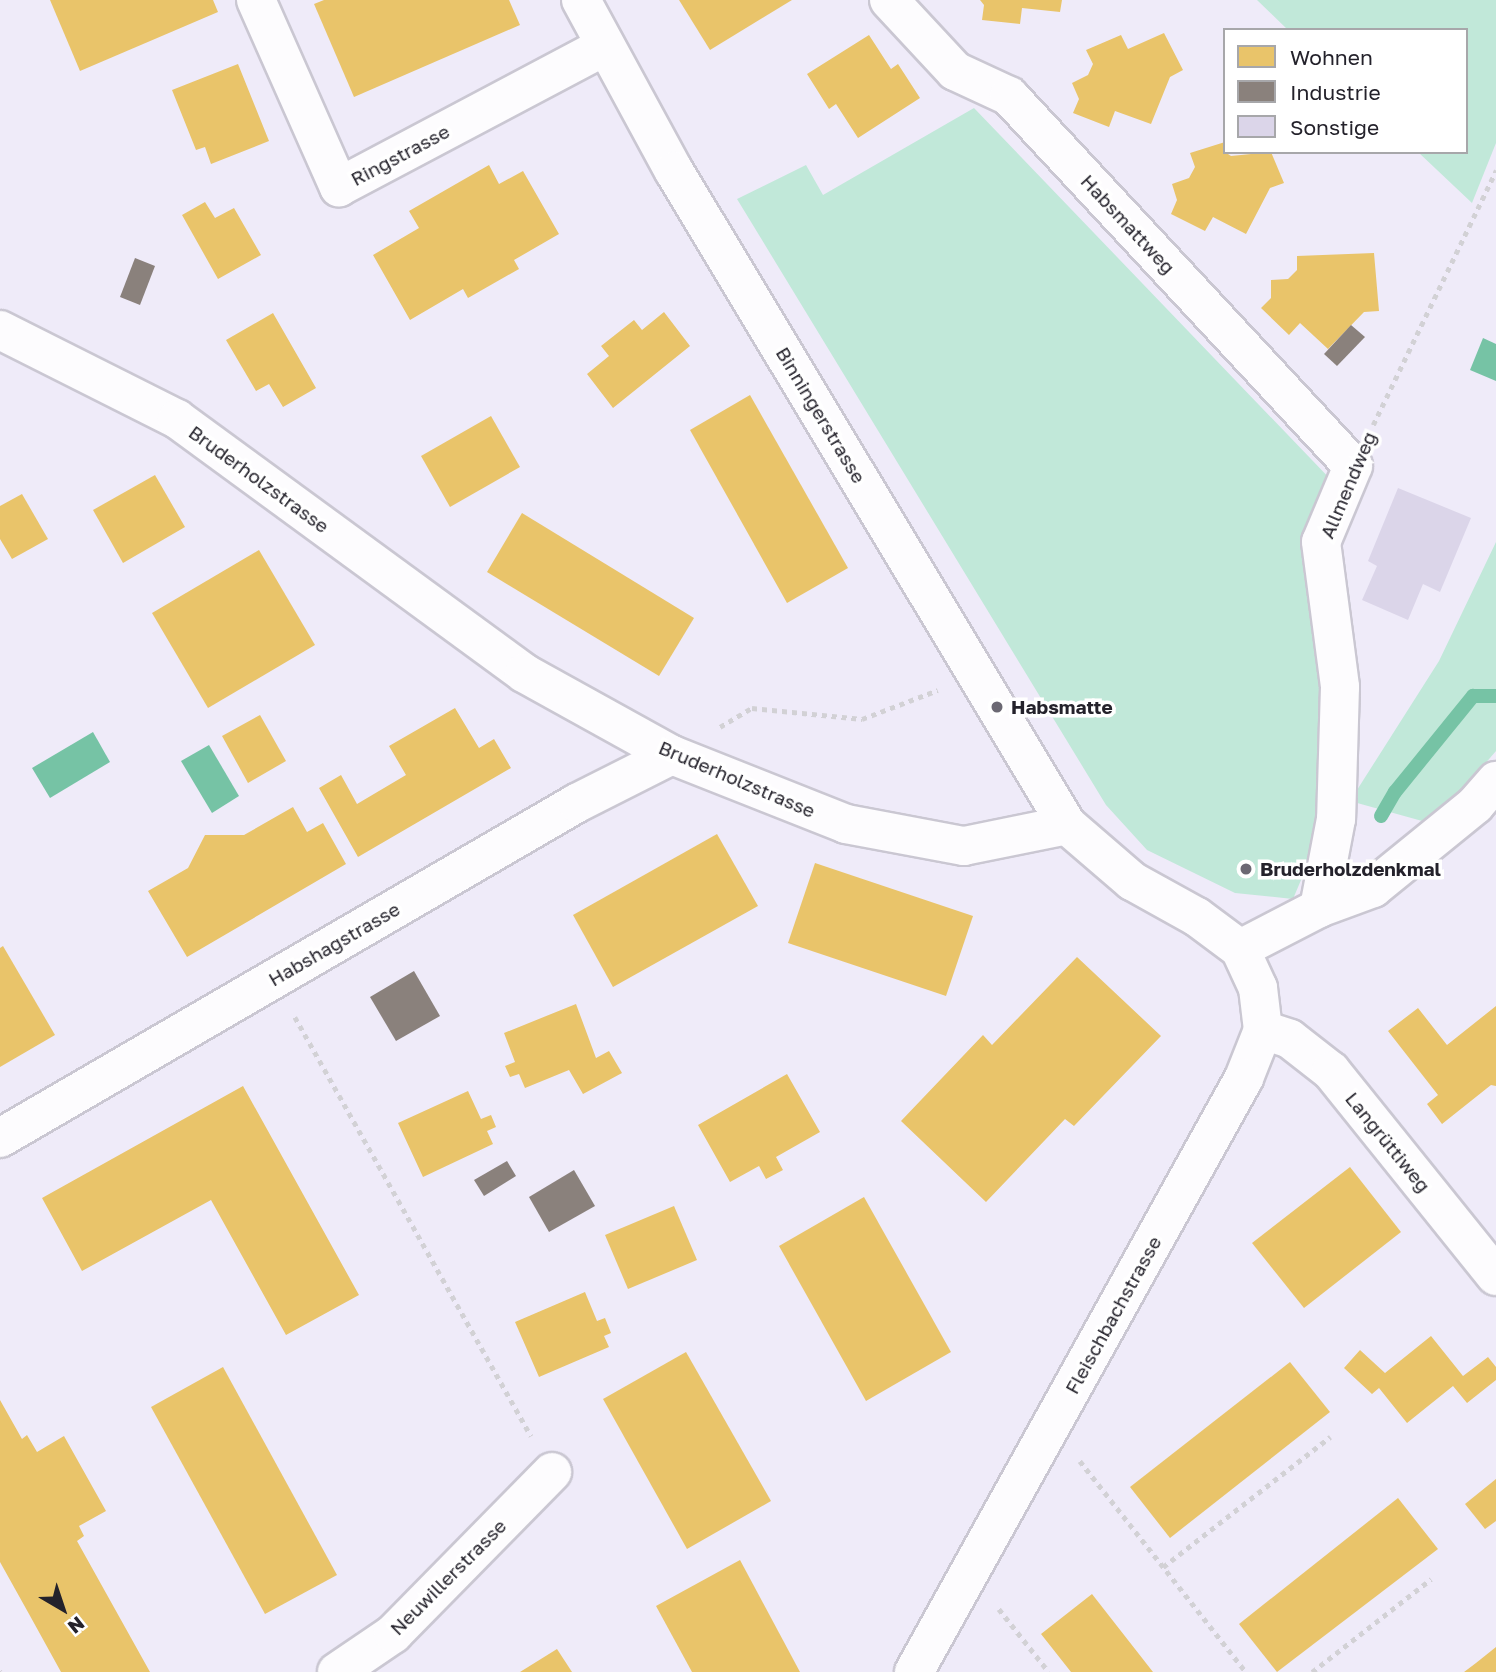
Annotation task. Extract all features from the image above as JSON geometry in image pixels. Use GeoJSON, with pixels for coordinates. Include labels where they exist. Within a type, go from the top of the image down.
{"type":"FeatureCollection","features":[{"type":"Feature","properties":{"kind":"street","name":"Ringstrasse"},"geometry":{"type":"LineString","coordinates":[[256,0],[339,187],[605,46]]}},
{"type":"Feature","properties":{"kind":"street","name":"Binningerstrasse"},"geometry":{"type":"LineString","coordinates":[[581,0],[674,172],[1067,825]]}},
{"type":"Feature","properties":{"kind":"street","name":"Habsmattweg"},"geometry":{"type":"LineString","coordinates":[[889,0],[955,71],[1009,96],[1353,466]]}},
{"type":"Feature","properties":{"kind":"street","name":"Bruderholzstrasse"},"geometry":{"type":"LineString","coordinates":[[0,330],[177,419],[524,673],[672,755],[846,824],[964,846],[1067,825]]}},
{"type":"Feature","properties":{"kind":"street","name":"Allmendweg"},"geometry":{"type":"LineString","coordinates":[[1319,908],[1336,819],[1340,687],[1321,542],[1353,466]]}},
{"type":"Feature","properties":{"kind":"street","name":"Habshagstrasse"},"geometry":{"type":"LineString","coordinates":[[0,1138],[577,803],[672,755]]}},
{"type":"Feature","properties":{"kind":"street"},"geometry":{"type":"LineString","coordinates":[[1067,825],[1132,881],[1197,917],[1240,949],[1319,908],[1373,888],[1475,804],[1496,781]]}},
{"type":"Feature","properties":{"kind":"street","name":"Fleischbachstrasse"},"geometry":{"type":"LineString","coordinates":[[914,1672],[1244,1079],[1263,1030],[1258,988],[1240,949]]}},
{"type":"Feature","properties":{"kind":"street","name":"Langrüttiweg"},"geometry":{"type":"LineString","coordinates":[[1263,1030],[1290,1039],[1331,1071],[1496,1276]]}},
{"type":"Feature","properties":{"kind":"street","name":"Neuwillerstrasse"},"geometry":{"type":"LineString","coordinates":[[337,1672],[393,1634],[552,1472]]}},
{"type":"Feature","properties":{"kind":"path","name":"Allmendweg"},"geometry":{"type":"LineString","coordinates":[[1353,466],[1496,170]]}},
{"type":"Feature","properties":{"kind":"path"},"geometry":{"type":"LineString","coordinates":[[672,755],[752,708],[862,719],[978,674]]}},
{"type":"Feature","properties":{"kind":"path"},"geometry":{"type":"LineString","coordinates":[[274,979],[552,1472]]}},
{"type":"Feature","properties":{"kind":"path"},"geometry":{"type":"LineString","coordinates":[[1163,1567],[1329,1437]]}},
{"type":"Feature","properties":{"kind":"path"},"geometry":{"type":"LineString","coordinates":[[1079,1460],[1246,1672]]}},
{"type":"Feature","properties":{"kind":"path"},"geometry":{"type":"LineString","coordinates":[[1312,1672],[1431,1578]]}},
{"type":"Feature","properties":{"kind":"path"},"geometry":{"type":"LineString","coordinates":[[996,1605],[1049,1672]]}},
{"type":"Feature","properties":{"kind":"shaded area"},"geometry":{"type":"Polygon","coordinates":[[[1257,0],[1496,0],[1496,143],[1472,203],[1420,154],[1468,154],[1468,28],[1286,28],[1257,0]]]}},
{"type":"Feature","properties":{"kind":"shaded area"},"geometry":{"type":"Polygon","coordinates":[[[974,108],[1335,484],[1325,823],[1293,899],[1235,893],[1147,850],[1106,805],[737,199],[806,165],[823,195],[974,108]]]}},
{"type":"Feature","properties":{"kind":"shaded area"},"geometry":{"type":"Polygon","coordinates":[[[1483,338],[1496,344],[1496,381],[1470,370],[1483,338]]]}},
{"type":"Feature","properties":{"kind":"shaded area"},"geometry":{"type":"Polygon","coordinates":[[[1496,542],[1496,751],[1433,824],[1350,801],[1439,661],[1496,542]]]}},
{"type":"Feature","properties":{"kind":"shaded area"},"geometry":{"type":"Polygon","coordinates":[[[93,732],[110,762],[50,798],[32,768],[93,732]]]}},
{"type":"Feature","properties":{"kind":"shaded area"},"geometry":{"type":"Polygon","coordinates":[[[209,745],[239,796],[212,813],[181,761],[209,745]]]}},
{"type":"Feature","properties":{"kind":"building: Wohnen"},"geometry":{"type":"Polygon","coordinates":[[[50,0],[213,0],[218,12],[80,71],[50,0]]]}},
{"type":"Feature","properties":{"kind":"building: Wohnen"},"geometry":{"type":"Polygon","coordinates":[[[324,0],[509,0],[520,25],[354,97],[314,4],[324,0]]]}},
{"type":"Feature","properties":{"kind":"building: Wohnen"},"geometry":{"type":"Polygon","coordinates":[[[679,0],[792,0],[710,50],[679,0]]]}},
{"type":"Feature","properties":{"kind":"building: Wohnen"},"geometry":{"type":"Polygon","coordinates":[[[980,0],[1062,0],[1060,12],[1022,8],[1020,24],[982,20],[984,5],[980,0]]]}},
{"type":"Feature","properties":{"kind":"building: Wohnen"},"geometry":{"type":"Polygon","coordinates":[[[1164,33],[1183,70],[1170,77],[1151,124],[1115,111],[1109,127],[1073,113],[1079,99],[1072,83],[1088,75],[1093,64],[1086,50],[1121,35],[1128,49],[1164,33]]]}},
{"type":"Feature","properties":{"kind":"building: Wohnen"},"geometry":{"type":"Polygon","coordinates":[[[869,35],[891,69],[898,64],[920,98],[858,138],[836,104],[829,109],[807,74],[869,35]]]}},
{"type":"Feature","properties":{"kind":"building: Wohnen"},"geometry":{"type":"Polygon","coordinates":[[[238,64],[269,141],[211,164],[205,147],[196,150],[172,90],[238,64]]]}},
{"type":"Feature","properties":{"kind":"building: Wohnen"},"geometry":{"type":"Polygon","coordinates":[[[1223,143],[1223,154],[1231,156],[1272,154],[1284,183],[1270,188],[1246,234],[1213,217],[1205,231],[1171,214],[1177,200],[1172,184],[1189,178],[1195,167],[1190,153],[1223,143]]]}},
{"type":"Feature","properties":{"kind":"building: Wohnen"},"geometry":{"type":"Polygon","coordinates":[[[489,165],[499,184],[523,171],[559,234],[514,260],[519,269],[468,298],[463,289],[410,320],[373,255],[419,228],[409,211],[489,165]]]}},
{"type":"Feature","properties":{"kind":"building: Wohnen"},"geometry":{"type":"Polygon","coordinates":[[[205,202],[215,218],[234,208],[261,255],[218,279],[182,215],[205,202]]]}},
{"type":"Feature","properties":{"kind":"building: Wohnen"},"geometry":{"type":"Polygon","coordinates":[[[1374,253],[1379,311],[1364,312],[1328,349],[1300,323],[1289,335],[1261,308],[1271,298],[1271,280],[1288,279],[1297,270],[1297,256],[1374,253]]]}},
{"type":"Feature","properties":{"kind":"building: Wohnen"},"geometry":{"type":"Polygon","coordinates":[[[664,312],[690,346],[613,408],[587,374],[609,356],[601,346],[634,320],[642,330],[664,312]]]}},
{"type":"Feature","properties":{"kind":"building: Wohnen"},"geometry":{"type":"Polygon","coordinates":[[[273,313],[316,388],[283,407],[269,384],[256,391],[226,340],[273,313]]]}},
{"type":"Feature","properties":{"kind":"building: Wohnen"},"geometry":{"type":"Polygon","coordinates":[[[750,395],[848,568],[787,603],[690,430],[750,395]]]}},
{"type":"Feature","properties":{"kind":"building: Wohnen"},"geometry":{"type":"Polygon","coordinates":[[[491,416],[520,467],[450,507],[421,456],[491,416]]]}},
{"type":"Feature","properties":{"kind":"building: Wohnen"},"geometry":{"type":"Polygon","coordinates":[[[155,475],[185,527],[123,563],[93,510],[155,475]]]}},
{"type":"Feature","properties":{"kind":"building: Wohnen"},"geometry":{"type":"Polygon","coordinates":[[[22,494],[48,539],[12,559],[0,539],[0,506],[22,494]]]}},
{"type":"Feature","properties":{"kind":"building: Wohnen"},"geometry":{"type":"Polygon","coordinates":[[[522,513],[694,618],[659,676],[487,572],[522,513]]]}},
{"type":"Feature","properties":{"kind":"building: Wohnen"},"geometry":{"type":"Polygon","coordinates":[[[259,550],[315,645],[208,708],[152,613],[259,550]]]}},
{"type":"Feature","properties":{"kind":"building: Wohnen"},"geometry":{"type":"Polygon","coordinates":[[[455,708],[479,748],[494,739],[511,768],[358,857],[319,788],[341,775],[357,804],[406,775],[389,746],[455,708]]]}},
{"type":"Feature","properties":{"kind":"building: Wohnen"},"geometry":{"type":"Polygon","coordinates":[[[260,715],[286,761],[248,783],[222,736],[260,715]]]}},
{"type":"Feature","properties":{"kind":"building: Wohnen"},"geometry":{"type":"Polygon","coordinates":[[[293,807],[307,832],[323,823],[346,864],[187,957],[148,891],[188,868],[205,835],[244,835],[293,807]]]}},
{"type":"Feature","properties":{"kind":"building: Wohnen"},"geometry":{"type":"Polygon","coordinates":[[[717,834],[758,906],[613,987],[573,915],[717,834]]]}},
{"type":"Feature","properties":{"kind":"building: Wohnen"},"geometry":{"type":"Polygon","coordinates":[[[815,863],[973,916],[946,996],[788,943],[815,863]]]}},
{"type":"Feature","properties":{"kind":"building: Wohnen"},"geometry":{"type":"Polygon","coordinates":[[[3,946],[55,1035],[0,1067],[0,948],[3,946]]]}},
{"type":"Feature","properties":{"kind":"building: Wohnen"},"geometry":{"type":"Polygon","coordinates":[[[1077,957],[1161,1036],[1074,1126],[1065,1119],[986,1202],[901,1121],[983,1035],[992,1045],[1077,957]]]}},
{"type":"Feature","properties":{"kind":"building: Wohnen"},"geometry":{"type":"Polygon","coordinates":[[[576,1004],[596,1058],[609,1051],[622,1073],[583,1094],[569,1070],[525,1088],[519,1074],[510,1077],[505,1066],[515,1062],[504,1033],[576,1004]]]}},
{"type":"Feature","properties":{"kind":"building: Wohnen"},"geometry":{"type":"Polygon","coordinates":[[[1496,1006],[1496,1086],[1491,1085],[1442,1124],[1427,1104],[1438,1095],[1388,1031],[1418,1008],[1447,1045],[1496,1006]]]}},
{"type":"Feature","properties":{"kind":"building: Wohnen"},"geometry":{"type":"Polygon","coordinates":[[[787,1074],[820,1132],[776,1157],[783,1170],[766,1179],[759,1166],[730,1182],[698,1125],[787,1074]]]}},
{"type":"Feature","properties":{"kind":"building: Wohnen"},"geometry":{"type":"Polygon","coordinates":[[[243,1086],[359,1295],[286,1335],[211,1200],[82,1271],[42,1198],[243,1086]]]}},
{"type":"Feature","properties":{"kind":"building: Wohnen"},"geometry":{"type":"Polygon","coordinates":[[[468,1091],[481,1119],[491,1115],[496,1127],[487,1131],[493,1144],[423,1177],[398,1123],[468,1091]]]}},
{"type":"Feature","properties":{"kind":"building: Wohnen"},"geometry":{"type":"Polygon","coordinates":[[[1350,1167],[1401,1232],[1304,1308],[1252,1243],[1350,1167]]]}},
{"type":"Feature","properties":{"kind":"building: Wohnen"},"geometry":{"type":"Polygon","coordinates":[[[864,1197],[951,1352],[866,1401],[779,1246],[864,1197]]]}},
{"type":"Feature","properties":{"kind":"building: Wohnen"},"geometry":{"type":"Polygon","coordinates":[[[674,1206],[697,1260],[628,1289],[605,1235],[674,1206]]]}},
{"type":"Feature","properties":{"kind":"building: Wohnen"},"geometry":{"type":"Polygon","coordinates":[[[585,1292],[597,1321],[605,1318],[611,1333],[604,1336],[609,1347],[539,1377],[515,1322],[585,1292]]]}},
{"type":"Feature","properties":{"kind":"building: Wohnen"},"geometry":{"type":"Polygon","coordinates":[[[1431,1336],[1463,1376],[1488,1357],[1496,1367],[1496,1380],[1467,1403],[1453,1386],[1407,1423],[1379,1388],[1372,1394],[1344,1368],[1360,1350],[1385,1373],[1431,1336]]]}},
{"type":"Feature","properties":{"kind":"building: Wohnen"},"geometry":{"type":"Polygon","coordinates":[[[686,1352],[771,1501],[687,1549],[603,1399],[686,1352]]]}},
{"type":"Feature","properties":{"kind":"building: Wohnen"},"geometry":{"type":"Polygon","coordinates":[[[1290,1362],[1330,1412],[1170,1538],[1130,1487],[1290,1362]]]}},
{"type":"Feature","properties":{"kind":"building: Wohnen"},"geometry":{"type":"Polygon","coordinates":[[[223,1367],[337,1575],[265,1614],[151,1407],[223,1367]]]}},
{"type":"Feature","properties":{"kind":"building: Wohnen"},"geometry":{"type":"Polygon","coordinates":[[[0,1400],[22,1439],[27,1435],[37,1452],[64,1436],[106,1511],[79,1526],[84,1536],[77,1541],[150,1672],[61,1672],[0,1562],[0,1400]]]}},
{"type":"Feature","properties":{"kind":"building: Wohnen"},"geometry":{"type":"Polygon","coordinates":[[[1496,1479],[1496,1521],[1485,1529],[1465,1504],[1496,1479]]]}},
{"type":"Feature","properties":{"kind":"building: Wohnen"},"geometry":{"type":"Polygon","coordinates":[[[1398,1498],[1438,1549],[1277,1672],[1239,1624],[1398,1498]]]}},
{"type":"Feature","properties":{"kind":"building: Wohnen"},"geometry":{"type":"Polygon","coordinates":[[[740,1560],[800,1672],[692,1672],[656,1606],[740,1560]]]}},
{"type":"Feature","properties":{"kind":"building: Wohnen"},"geometry":{"type":"Polygon","coordinates":[[[1092,1594],[1153,1672],[1071,1672],[1041,1634],[1092,1594]]]}},
{"type":"Feature","properties":{"kind":"building: Wohnen"},"geometry":{"type":"Polygon","coordinates":[[[1496,1647],[1496,1672],[1464,1672],[1476,1663],[1496,1647]]]}},
{"type":"Feature","properties":{"kind":"building: Wohnen"},"geometry":{"type":"Polygon","coordinates":[[[557,1649],[572,1672],[520,1672],[557,1649]]]}},
{"type":"Feature","properties":{"kind":"building: Industrie"},"geometry":{"type":"Polygon","coordinates":[[[135,258],[155,266],[140,305],[120,297],[135,258]]]}},
{"type":"Feature","properties":{"kind":"building: Industrie"},"geometry":{"type":"Polygon","coordinates":[[[1351,325],[1365,337],[1337,366],[1324,354],[1351,325]]]}},
{"type":"Feature","properties":{"kind":"building: Industrie"},"geometry":{"type":"Polygon","coordinates":[[[414,971],[440,1016],[396,1041],[370,997],[414,971]]]}},
{"type":"Feature","properties":{"kind":"building: Industrie"},"geometry":{"type":"Polygon","coordinates":[[[507,1161],[516,1176],[484,1196],[474,1180],[507,1161]]]}},
{"type":"Feature","properties":{"kind":"building: Industrie"},"geometry":{"type":"Polygon","coordinates":[[[574,1170],[595,1206],[549,1232],[529,1197],[574,1170]]]}},
{"type":"Feature","properties":{"kind":"building: Sonstige"},"geometry":{"type":"Polygon","coordinates":[[[1398,488],[1471,518],[1440,592],[1423,584],[1408,620],[1362,600],[1377,566],[1368,561],[1398,488]]]}},
{"type":"Feature","properties":{"kind":"waterway"},"geometry":{"type":"LineString","coordinates":[[1381,816],[1395,792],[1473,696],[1496,696]]}},
{"type":"Feature","properties":{"kind":"place","name":"Habsmatte"},"geometry":{"type":"Point","coordinates":[997,707]}},
{"type":"Feature","properties":{"kind":"place","name":"Bruderholzdenkmal"},"geometry":{"type":"Point","coordinates":[1246,869]}}]}
